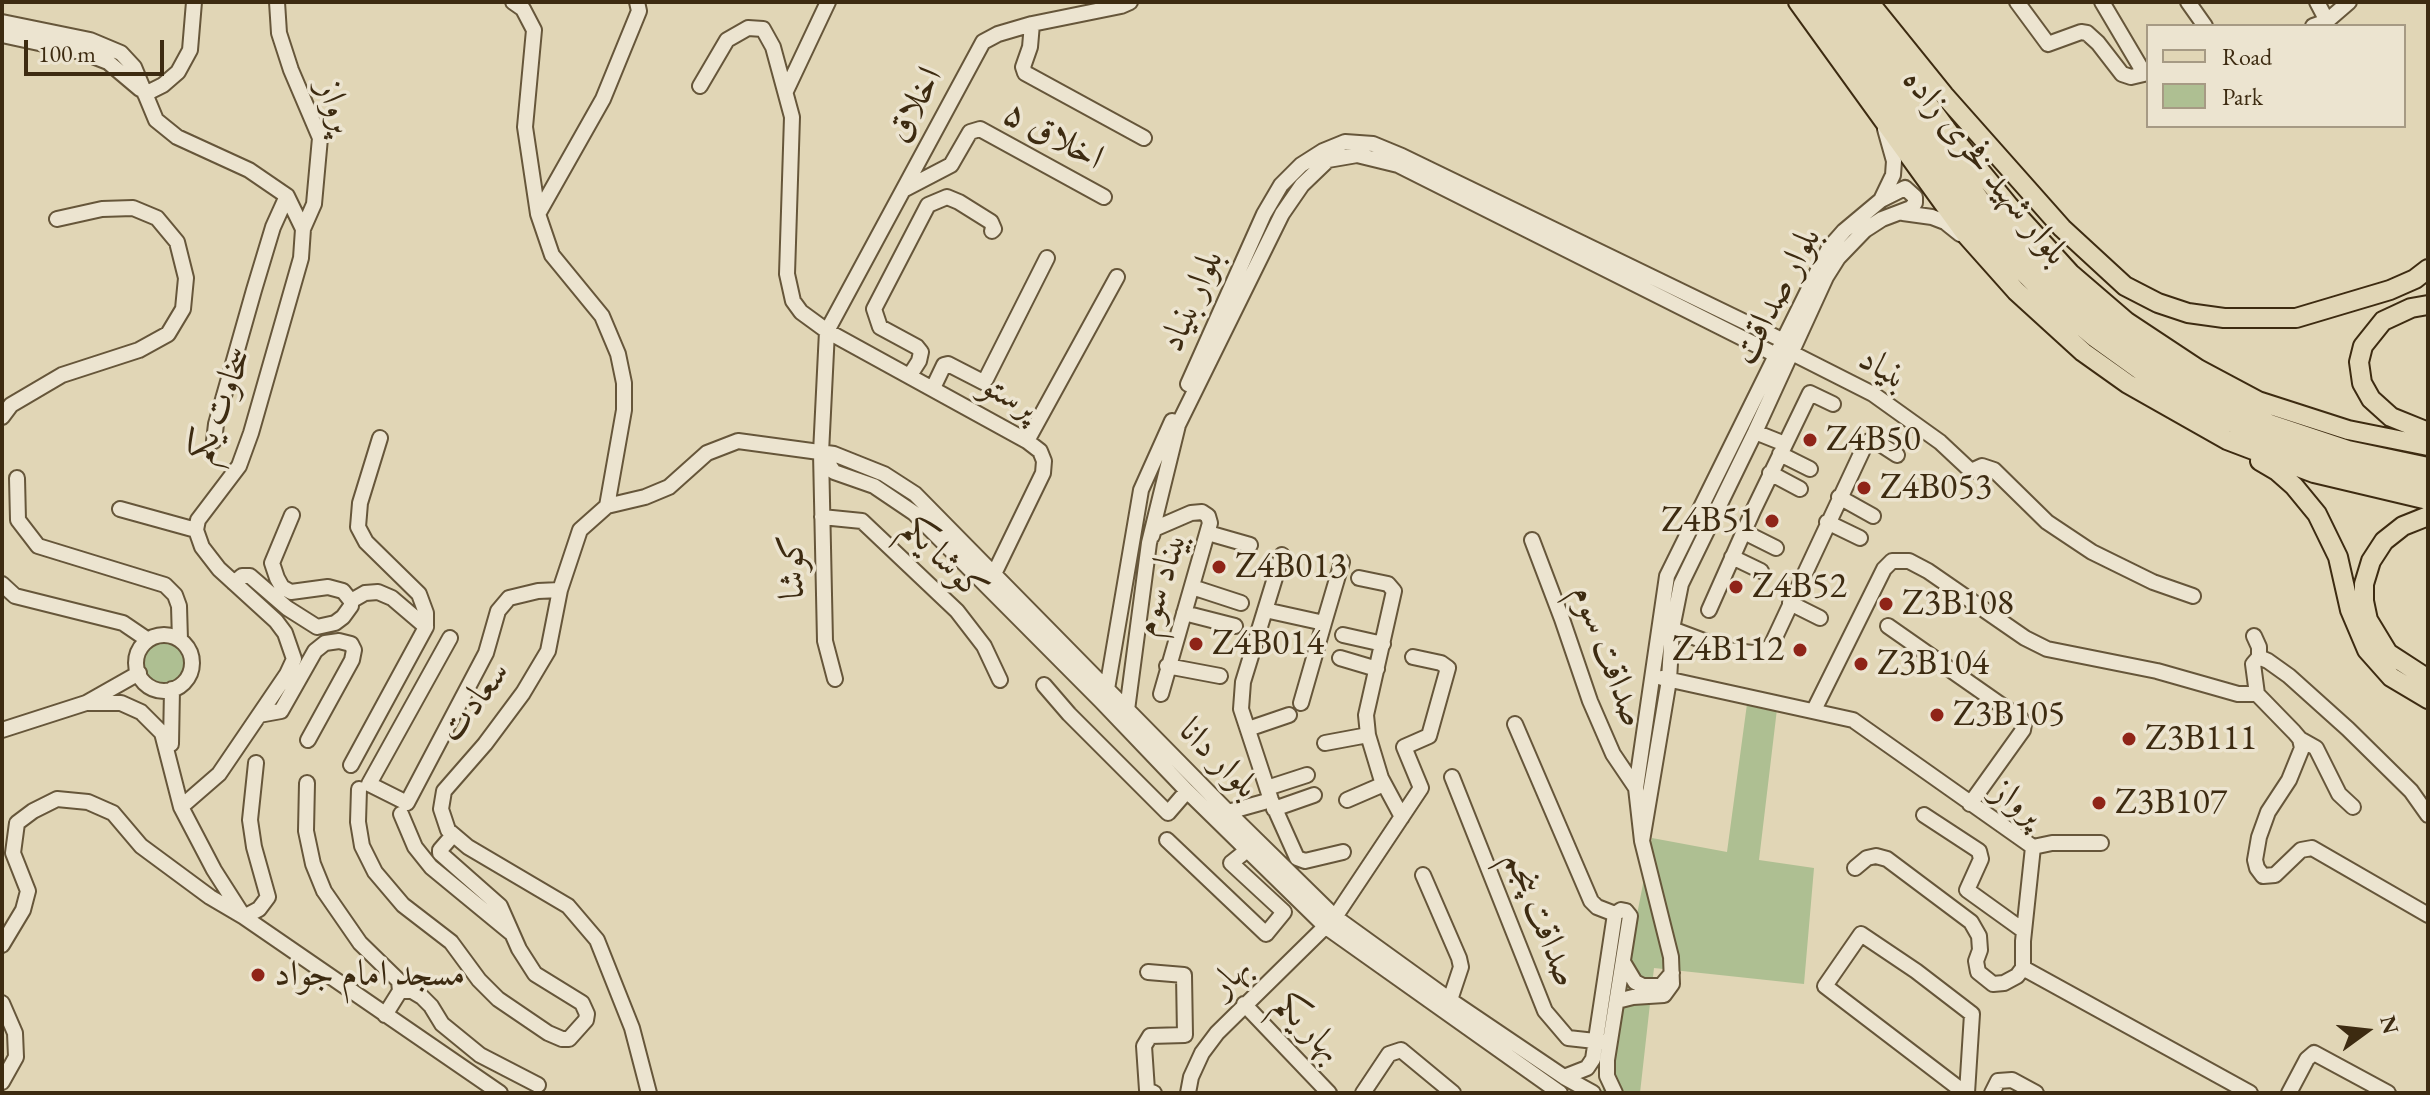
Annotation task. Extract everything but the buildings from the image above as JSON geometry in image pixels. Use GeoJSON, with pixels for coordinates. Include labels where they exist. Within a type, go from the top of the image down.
{"type":"FeatureCollection","features":[{"type":"Feature","properties":{"kind":"main road"},"geometry":{"type":"LineString","coordinates":[[1798,2],[1967,236],[2016,291],[2083,352],[2184,418],[2255,452],[2314,473],[2428,500]]}},
{"type":"Feature","properties":{"kind":"main road","name":"بلوار شهید فخری زاده"},"geometry":{"type":"LineString","coordinates":[[1816,2],[1964,205],[2006,255],[2055,304],[2094,337],[2144,373],[2204,409],[2273,442],[2344,466],[2428,484]]}},
{"type":"Feature","properties":{"kind":"main road","name":"بلوار شهید فخری زاده"},"geometry":{"type":"LineString","coordinates":[[1837,2],[1983,204],[2061,286],[2134,348],[2201,391],[2270,424],[2348,450],[2428,467]]}},
{"type":"Feature","properties":{"kind":"main road"},"geometry":{"type":"LineString","coordinates":[[1853,2],[1950,134],[2009,206],[2070,273],[2127,322],[2198,369],[2258,401],[2348,430],[2428,446]]}},
{"type":"Feature","properties":{"kind":"main road"},"geometry":{"type":"LineString","coordinates":[[1869,2],[1944,95],[2062,228],[2125,286],[2158,303],[2188,313],[2224,318],[2296,318],[2390,290],[2415,279],[2428,269]]}},
{"type":"Feature","properties":{"kind":"main road"},"geometry":{"type":"LineString","coordinates":[[2428,305],[2411,308],[2383,321],[2363,346],[2359,362],[2362,383],[2371,399],[2391,417],[2428,432]]}},
{"type":"Feature","properties":{"kind":"main road"},"geometry":{"type":"LineString","coordinates":[[2255,452],[2260,462],[2277,471],[2294,486],[2317,514],[2338,557],[2350,610],[2367,650],[2391,677],[2428,699]]}},
{"type":"Feature","properties":{"kind":"main road"},"geometry":{"type":"LineString","coordinates":[[2428,516],[2403,526],[2384,541],[2371,561],[2364,584],[2364,601],[2368,620],[2388,653],[2428,679]]}},
{"type":"Feature","properties":{"kind":"street"},"geometry":{"type":"LineString","coordinates":[[145,94],[163,85],[178,72],[190,50],[194,2]]}},
{"type":"Feature","properties":{"kind":"street","name":"پرواز"},"geometry":{"type":"LineString","coordinates":[[277,2],[279,33],[320,138],[314,204],[303,229]]}},
{"type":"Feature","properties":{"kind":"street"},"geometry":{"type":"LineString","coordinates":[[513,2],[523,9],[534,30],[525,127],[538,214],[552,255],[602,316],[618,354],[624,383],[624,410],[607,506],[645,497],[669,487],[707,453],[738,441],[821,453],[827,331]]}},
{"type":"Feature","properties":{"kind":"street"},"geometry":{"type":"LineString","coordinates":[[538,214],[603,99],[639,11],[637,2]]}},
{"type":"Feature","properties":{"kind":"street"},"geometry":{"type":"LineString","coordinates":[[786,91],[828,2]]}},
{"type":"Feature","properties":{"kind":"street","name":"اخلاق"},"geometry":{"type":"LineString","coordinates":[[827,331],[983,42],[1032,24],[1130,2]]}},
{"type":"Feature","properties":{"kind":"street"},"geometry":{"type":"LineString","coordinates":[[2017,2],[2048,44],[2081,32],[2087,33],[2122,74],[2131,77],[2146,73],[2102,2]]}},
{"type":"Feature","properties":{"kind":"street"},"geometry":{"type":"LineString","coordinates":[[2188,2],[2204,24]]}},
{"type":"Feature","properties":{"kind":"street"},"geometry":{"type":"LineString","coordinates":[[2317,2],[2320,24],[2349,2]]}},
{"type":"Feature","properties":{"kind":"street"},"geometry":{"type":"LineString","coordinates":[[2,22],[90,40],[121,53],[134,67],[156,120],[177,137],[249,170],[287,196],[303,229]]}},
{"type":"Feature","properties":{"kind":"street"},"geometry":{"type":"LineString","coordinates":[[1032,24],[1030,47],[1023,67],[1025,73],[1144,138]]}},
{"type":"Feature","properties":{"kind":"street","name":"پرستو"},"geometry":{"type":"LineString","coordinates":[[700,86],[727,40],[748,28],[763,29],[773,47],[792,117],[787,274],[789,290],[801,312],[827,331],[910,375],[1040,451],[1044,461],[1043,473],[993,576]]}},
{"type":"Feature","properties":{"kind":"street"},"geometry":{"type":"LineString","coordinates":[[2,35],[85,53],[108,62],[145,94]]}},
{"type":"Feature","properties":{"kind":"street"},"geometry":{"type":"LineString","coordinates":[[1881,200],[1889,189],[1894,161],[1884,123]]}},
{"type":"Feature","properties":{"kind":"street","name":"اخلاق ۵"},"geometry":{"type":"LineString","coordinates":[[904,189],[951,165],[970,132],[980,129],[1104,197]]}},
{"type":"Feature","properties":{"kind":"street","name":"بلوار بنیاد"},"geometry":{"type":"LineString","coordinates":[[1104,695],[1141,490],[1264,214],[1281,185],[1301,165],[1323,151],[1345,142],[1373,144],[1402,156],[1517,219]]}},
{"type":"Feature","properties":{"kind":"street","name":"بلوار بنیاد"},"geometry":{"type":"LineString","coordinates":[[1124,716],[1149,543],[1178,425],[1282,214],[1302,185],[1328,160],[1357,155],[1398,165],[1517,219]]}},
{"type":"Feature","properties":{"kind":"street"},"geometry":{"type":"LineString","coordinates":[[1881,200],[1899,189],[1912,191],[1915,203],[1898,213]]}},
{"type":"Feature","properties":{"kind":"street"},"geometry":{"type":"LineString","coordinates":[[214,441],[216,424],[254,290],[273,227],[287,196]]}},
{"type":"Feature","properties":{"kind":"street"},"geometry":{"type":"LineString","coordinates":[[910,375],[921,352],[880,327],[874,309],[928,205],[947,197],[991,222],[992,231]]}},
{"type":"Feature","properties":{"kind":"street","name":"بلوار صداقت"},"geometry":{"type":"LineString","coordinates":[[1642,841],[1661,678],[1667,576],[1829,248],[1881,200]]}},
{"type":"Feature","properties":{"kind":"street"},"geometry":{"type":"LineString","coordinates":[[2,417],[11,405],[62,375],[139,350],[168,334],[183,309],[186,278],[177,242],[157,218],[133,208],[102,209],[57,219]]}},
{"type":"Feature","properties":{"kind":"street"},"geometry":{"type":"LineString","coordinates":[[1898,213],[1932,217],[1945,222],[1956,233],[1967,236]]}},
{"type":"Feature","properties":{"kind":"street","name":"بلوار صداقت"},"geometry":{"type":"LineString","coordinates":[[1673,972],[1642,841],[1636,788],[1681,584],[1826,277],[1838,258],[1865,230],[1898,213]]}},
{"type":"Feature","properties":{"kind":"street"},"geometry":{"type":"LineString","coordinates":[[1517,219],[1782,340],[1792,353]]}},
{"type":"Feature","properties":{"kind":"street"},"geometry":{"type":"LineString","coordinates":[[1517,219],[1776,355],[1792,353]]}},
{"type":"Feature","properties":{"kind":"street","name":"سخاوت یکم"},"geometry":{"type":"LineString","coordinates":[[196,530],[198,520],[239,466],[251,433],[301,258],[303,229]]}},
{"type":"Feature","properties":{"kind":"street"},"geometry":{"type":"LineString","coordinates":[[933,388],[943,367],[948,364],[983,382],[986,379],[1047,258]]}},
{"type":"Feature","properties":{"kind":"street"},"geometry":{"type":"LineString","coordinates":[[1027,441],[1117,277]]}},
{"type":"Feature","properties":{"kind":"street","name":"بنیاد"},"geometry":{"type":"LineString","coordinates":[[1792,353],[1873,394],[1940,442],[1971,471],[1982,466],[1994,470],[2047,522],[2092,552],[2141,576],[2193,596]]}},
{"type":"Feature","properties":{"kind":"street"},"geometry":{"type":"LineString","coordinates":[[1709,610],[1770,473],[1810,393],[1833,404]]}},
{"type":"Feature","properties":{"kind":"street"},"geometry":{"type":"LineString","coordinates":[[1755,432],[1810,469]]}},
{"type":"Feature","properties":{"kind":"street"},"geometry":{"type":"LineString","coordinates":[[351,765],[426,627],[426,613],[419,594],[366,542],[358,527],[360,503],[380,438]]}},
{"type":"Feature","properties":{"kind":"street"},"geometry":{"type":"LineString","coordinates":[[1672,629],[1728,650],[1759,652],[1771,646],[1827,522],[1869,441],[1877,442],[1897,455]]}},
{"type":"Feature","properties":{"kind":"street","name":"بلوار دانا"},"geometry":{"type":"LineString","coordinates":[[821,453],[834,472],[874,486],[914,513],[1104,695]]}},
{"type":"Feature","properties":{"kind":"street","name":"بلوار دانا"},"geometry":{"type":"LineString","coordinates":[[821,453],[834,454],[884,474],[915,494],[1124,716],[1187,791],[1246,851],[1330,922],[1553,1091]]}},
{"type":"Feature","properties":{"kind":"street","name":"کوشا"},"geometry":{"type":"LineString","coordinates":[[821,453],[825,641],[835,679]]}},
{"type":"Feature","properties":{"kind":"street"},"geometry":{"type":"LineString","coordinates":[[1770,473],[1800,489]]}},
{"type":"Feature","properties":{"kind":"street"},"geometry":{"type":"LineString","coordinates":[[17,478],[18,520],[38,546],[165,585],[175,595],[179,606],[180,640]]}},
{"type":"Feature","properties":{"kind":"street"},"geometry":{"type":"LineString","coordinates":[[1839,497],[1873,516]]}},
{"type":"Feature","properties":{"kind":"street","name":"سعادت"},"geometry":{"type":"LineString","coordinates":[[513,934],[500,906],[440,853],[453,835],[448,830],[441,809],[444,791],[485,744],[523,693],[548,651],[560,590],[580,530],[607,506]]}},
{"type":"Feature","properties":{"kind":"street"},"geometry":{"type":"LineString","coordinates":[[120,509],[196,530],[202,547],[234,583],[276,621],[285,633],[294,659],[219,774],[181,807]]}},
{"type":"Feature","properties":{"kind":"street","name":"بیناد سوم"},"geometry":{"type":"LineString","coordinates":[[1149,543],[1154,529],[1191,513],[1202,512],[1208,516],[1208,533],[1161,694]]}},
{"type":"Feature","properties":{"kind":"street"},"geometry":{"type":"LineString","coordinates":[[234,583],[242,576],[250,576],[287,608],[317,627],[335,623],[343,617],[351,601],[337,587],[291,592],[282,587],[272,563],[292,515]]}},
{"type":"Feature","properties":{"kind":"street","name":"کوشا یکم"},"geometry":{"type":"LineString","coordinates":[[822,517],[862,521],[957,611],[984,646],[1000,680]]}},
{"type":"Feature","properties":{"kind":"street"},"geometry":{"type":"LineString","coordinates":[[1827,522],[1860,538]]}},
{"type":"Feature","properties":{"kind":"street"},"geometry":{"type":"LineString","coordinates":[[1744,532],[1776,548]]}},
{"type":"Feature","properties":{"kind":"street"},"geometry":{"type":"LineString","coordinates":[[1208,533],[1250,545]]}},
{"type":"Feature","properties":{"kind":"street","name":"صداقت سوم"},"geometry":{"type":"LineString","coordinates":[[1532,540],[1590,701],[1613,754],[1636,788]]}},
{"type":"Feature","properties":{"kind":"street"},"geometry":{"type":"LineString","coordinates":[[1282,555],[1243,682],[1241,709],[1271,799],[1299,860],[1343,852]]}},
{"type":"Feature","properties":{"kind":"street"},"geometry":{"type":"LineString","coordinates":[[1732,557],[1761,571]]}},
{"type":"Feature","properties":{"kind":"street"},"geometry":{"type":"LineString","coordinates":[[1814,710],[1884,569],[1892,561],[1909,561],[1928,571],[2025,638],[2047,649],[2157,671],[2238,694],[2257,694]]}},
{"type":"Feature","properties":{"kind":"street"},"geometry":{"type":"LineString","coordinates":[[1301,703],[1342,562]]}},
{"type":"Feature","properties":{"kind":"street"},"geometry":{"type":"LineString","coordinates":[[1359,578],[1388,584],[1394,591],[1366,715],[1368,735],[1384,784],[1402,817]]}},
{"type":"Feature","properties":{"kind":"street"},"geometry":{"type":"LineString","coordinates":[[2,584],[15,596],[123,623],[148,640]]}},
{"type":"Feature","properties":{"kind":"street"},"geometry":{"type":"LineString","coordinates":[[1192,587],[1241,603]]}},
{"type":"Feature","properties":{"kind":"street"},"geometry":{"type":"LineString","coordinates":[[450,638],[369,784],[407,803],[486,653],[498,611],[509,598],[538,591],[560,590]]}},
{"type":"Feature","properties":{"kind":"street"},"geometry":{"type":"LineString","coordinates":[[351,601],[365,593],[378,592],[392,598],[426,627]]}},
{"type":"Feature","properties":{"kind":"street"},"geometry":{"type":"LineString","coordinates":[[1790,603],[1820,618]]}},
{"type":"Feature","properties":{"kind":"street"},"geometry":{"type":"LineString","coordinates":[[1265,610],[1324,623]]}},
{"type":"Feature","properties":{"kind":"street"},"geometry":{"type":"LineString","coordinates":[[1184,613],[1235,626]]}},
{"type":"Feature","properties":{"kind":"street"},"geometry":{"type":"LineString","coordinates":[[1888,626],[2024,724],[2023,730],[1970,804]]}},
{"type":"Feature","properties":{"kind":"street"},"geometry":{"type":"LineString","coordinates":[[166,635],[180,640],[189,650],[191,669],[181,685],[172,689],[156,689],[139,673],[137,655],[148,640],[166,635]]}},
{"type":"Feature","properties":{"kind":"street"},"geometry":{"type":"LineString","coordinates":[[1343,635],[1383,644]]}},
{"type":"Feature","properties":{"kind":"street"},"geometry":{"type":"LineString","coordinates":[[2254,636],[2259,647],[2259,657],[2253,664],[2257,694],[2300,739],[2316,748],[2339,794],[2353,807]]}},
{"type":"Feature","properties":{"kind":"street"},"geometry":{"type":"LineString","coordinates":[[259,715],[281,711],[315,651],[325,643],[339,641],[351,644],[354,650],[352,660],[308,740]]}},
{"type":"Feature","properties":{"kind":"street","name":"بهار"},"geometry":{"type":"LineString","coordinates":[[1188,1093],[1191,1077],[1202,1053],[1217,1033],[1330,922],[1421,788],[1404,747],[1429,736],[1448,673],[1446,664],[1413,657]]}},
{"type":"Feature","properties":{"kind":"street"},"geometry":{"type":"LineString","coordinates":[[2259,657],[2289,676],[2348,729],[2411,791],[2428,815]]}},
{"type":"Feature","properties":{"kind":"street"},"geometry":{"type":"LineString","coordinates":[[1340,658],[1377,669]]}},
{"type":"Feature","properties":{"kind":"street"},"geometry":{"type":"LineString","coordinates":[[1167,666],[1220,676]]}},
{"type":"Feature","properties":{"kind":"street"},"geometry":{"type":"LineString","coordinates":[[2,730],[86,703],[139,673]]}},
{"type":"Feature","properties":{"kind":"street","name":"پرواز"},"geometry":{"type":"LineString","coordinates":[[1661,678],[1853,720],[2033,847],[2023,968]]}},
{"type":"Feature","properties":{"kind":"street"},"geometry":{"type":"LineString","coordinates":[[1044,685],[1168,813],[1187,791]]}},
{"type":"Feature","properties":{"kind":"street"},"geometry":{"type":"LineString","coordinates":[[171,761],[172,689]]}},
{"type":"Feature","properties":{"kind":"street"},"geometry":{"type":"LineString","coordinates":[[86,703],[121,703],[141,712],[162,733],[181,807],[214,870],[244,917]]}},
{"type":"Feature","properties":{"kind":"street"},"geometry":{"type":"LineString","coordinates":[[1248,729],[1289,715]]}},
{"type":"Feature","properties":{"kind":"street","name":"بلوار دانا"},"geometry":{"type":"LineString","coordinates":[[1124,716],[1228,812],[1330,922],[1593,1093]]}},
{"type":"Feature","properties":{"kind":"street"},"geometry":{"type":"LineString","coordinates":[[1515,724],[1591,901],[1604,911],[1615,914],[1621,910],[1630,916],[1617,1001],[1603,1042],[1587,1068],[1564,1077]]}},
{"type":"Feature","properties":{"kind":"street"},"geometry":{"type":"LineString","coordinates":[[1325,743],[1368,735]]}},
{"type":"Feature","properties":{"kind":"street"},"geometry":{"type":"LineString","coordinates":[[2300,739],[2302,748],[2289,780],[2268,812],[2259,837],[2255,860],[2263,876],[2275,875],[2301,850],[2312,848],[2428,915]]}},
{"type":"Feature","properties":{"kind":"street"},"geometry":{"type":"LineString","coordinates":[[244,917],[265,904],[268,897],[250,820],[256,763]]}},
{"type":"Feature","properties":{"kind":"street"},"geometry":{"type":"LineString","coordinates":[[1271,799],[1307,775]]}},
{"type":"Feature","properties":{"kind":"street","name":"صداقت پنجم"},"geometry":{"type":"LineString","coordinates":[[1452,777],[1545,1011],[1568,1038],[1603,1042]]}},
{"type":"Feature","properties":{"kind":"street"},"geometry":{"type":"LineString","coordinates":[[307,783],[306,831],[313,864],[324,891],[360,943],[399,981],[400,991],[385,1015]]}},
{"type":"Feature","properties":{"kind":"street"},"geometry":{"type":"LineString","coordinates":[[1347,800],[1384,784]]}},
{"type":"Feature","properties":{"kind":"street"},"geometry":{"type":"LineString","coordinates":[[359,789],[358,822],[362,846],[375,872],[403,905],[451,942],[479,980],[498,999],[548,1033],[569,1039],[586,1020],[582,1003],[535,974],[513,934],[431,867],[415,847],[401,814]]}},
{"type":"Feature","properties":{"kind":"street"},"geometry":{"type":"LineString","coordinates":[[1228,812],[1271,799],[1314,795]]}},
{"type":"Feature","properties":{"kind":"street"},"geometry":{"type":"LineString","coordinates":[[2,945],[23,910],[28,891],[13,853],[17,823],[57,799],[88,802],[113,813],[141,846],[210,897],[244,917],[500,1093]]}},
{"type":"Feature","properties":{"kind":"street"},"geometry":{"type":"LineString","coordinates":[[1924,815],[1979,851],[1981,859],[1967,890],[2024,931]]}},
{"type":"Feature","properties":{"kind":"street"},"geometry":{"type":"LineString","coordinates":[[453,835],[568,906],[597,940],[632,1028],[649,1093]]}},
{"type":"Feature","properties":{"kind":"street"},"geometry":{"type":"LineString","coordinates":[[1167,840],[1266,934],[1284,912],[1231,863],[1246,851]]}},
{"type":"Feature","properties":{"kind":"street"},"geometry":{"type":"LineString","coordinates":[[2033,847],[2052,843],[2101,843]]}},
{"type":"Feature","properties":{"kind":"street"},"geometry":{"type":"LineString","coordinates":[[1855,868],[1867,858],[1887,859],[1971,922],[1979,936],[1978,972],[1993,984],[2004,983],[2017,976],[2023,968],[2250,1093]]}},
{"type":"Feature","properties":{"kind":"street"},"geometry":{"type":"LineString","coordinates":[[1423,875],[1461,967],[1450,1000]]}},
{"type":"Feature","properties":{"kind":"street"},"geometry":{"type":"LineString","coordinates":[[1615,914],[1603,1042],[1607,1076],[1615,1093]]}},
{"type":"Feature","properties":{"kind":"street"},"geometry":{"type":"LineString","coordinates":[[1861,934],[1972,1014],[1966,1093],[1825,986],[1861,934]]}},
{"type":"Feature","properties":{"kind":"street"},"geometry":{"type":"LineString","coordinates":[[1623,962],[1635,982],[1643,986],[1661,986],[1673,972]]}},
{"type":"Feature","properties":{"kind":"street"},"geometry":{"type":"LineString","coordinates":[[1148,972],[1184,975],[1185,1035],[1150,1036],[1144,1046],[1147,1090],[1154,1093]]}},
{"type":"Feature","properties":{"kind":"street"},"geometry":{"type":"LineString","coordinates":[[1617,1001],[1664,995],[1672,984],[1673,972]]}},
{"type":"Feature","properties":{"kind":"street"},"geometry":{"type":"LineString","coordinates":[[400,991],[412,991],[422,997],[442,1024],[480,1055],[538,1085]]}},
{"type":"Feature","properties":{"kind":"street"},"geometry":{"type":"LineString","coordinates":[[2,1003],[15,1033],[16,1057],[2,1082]]}},
{"type":"Feature","properties":{"kind":"street","name":"بهار یکم"},"geometry":{"type":"LineString","coordinates":[[1244,1004],[1329,1093]]}},
{"type":"Feature","properties":{"kind":"street","name":"بهار یکم"},"geometry":{"type":"LineString","coordinates":[[1363,1093],[1389,1054],[1395,1050],[1401,1050],[1453,1093]]}},
{"type":"Feature","properties":{"kind":"street"},"geometry":{"type":"LineString","coordinates":[[2289,1093],[2307,1059],[2314,1053],[2388,1093]]}},
{"type":"Feature","properties":{"kind":"street"},"geometry":{"type":"LineString","coordinates":[[1992,1093],[1998,1081],[2012,1080],[2036,1093]]}},
{"type":"Feature","properties":{"kind":"green space"},"geometry":{"type":"Polygon","coordinates":[[[164,641],[180,647],[186,663],[180,679],[164,685],[148,679],[142,663],[148,647],[164,641]]]}},
{"type":"Feature","properties":{"kind":"green space"},"geometry":{"type":"Polygon","coordinates":[[[1747,704],[1777,709],[1759,860],[1814,868],[1804,984],[1654,968],[1640,1093],[1602,1093],[1652,838],[1727,852],[1747,704]]]}},
{"type":"Feature","properties":{"kind":"place","name":"Z4B50"},"geometry":{"type":"Point","coordinates":[1810,440]}},
{"type":"Feature","properties":{"kind":"place","name":"Z4B053"},"geometry":{"type":"Point","coordinates":[1864,488]}},
{"type":"Feature","properties":{"kind":"place","name":"Z4B51"},"geometry":{"type":"Point","coordinates":[1772,521]}},
{"type":"Feature","properties":{"kind":"place","name":"Z4B013"},"geometry":{"type":"Point","coordinates":[1219,567]}},
{"type":"Feature","properties":{"kind":"place","name":"Z4B52"},"geometry":{"type":"Point","coordinates":[1736,587]}},
{"type":"Feature","properties":{"kind":"place","name":"Z3B108"},"geometry":{"type":"Point","coordinates":[1886,604]}},
{"type":"Feature","properties":{"kind":"place","name":"Z4B014"},"geometry":{"type":"Point","coordinates":[1196,644]}},
{"type":"Feature","properties":{"kind":"place","name":"Z4B112"},"geometry":{"type":"Point","coordinates":[1800,650]}},
{"type":"Feature","properties":{"kind":"place","name":"Z3B104"},"geometry":{"type":"Point","coordinates":[1861,664]}},
{"type":"Feature","properties":{"kind":"place","name":"Z3B105"},"geometry":{"type":"Point","coordinates":[1937,715]}},
{"type":"Feature","properties":{"kind":"place","name":"Z3B111"},"geometry":{"type":"Point","coordinates":[2129,739]}},
{"type":"Feature","properties":{"kind":"place","name":"Z3B107"},"geometry":{"type":"Point","coordinates":[2099,803]}},
{"type":"Feature","properties":{"kind":"place","name":"مسجد امام جواد"},"geometry":{"type":"Point","coordinates":[258,975]}}]}
